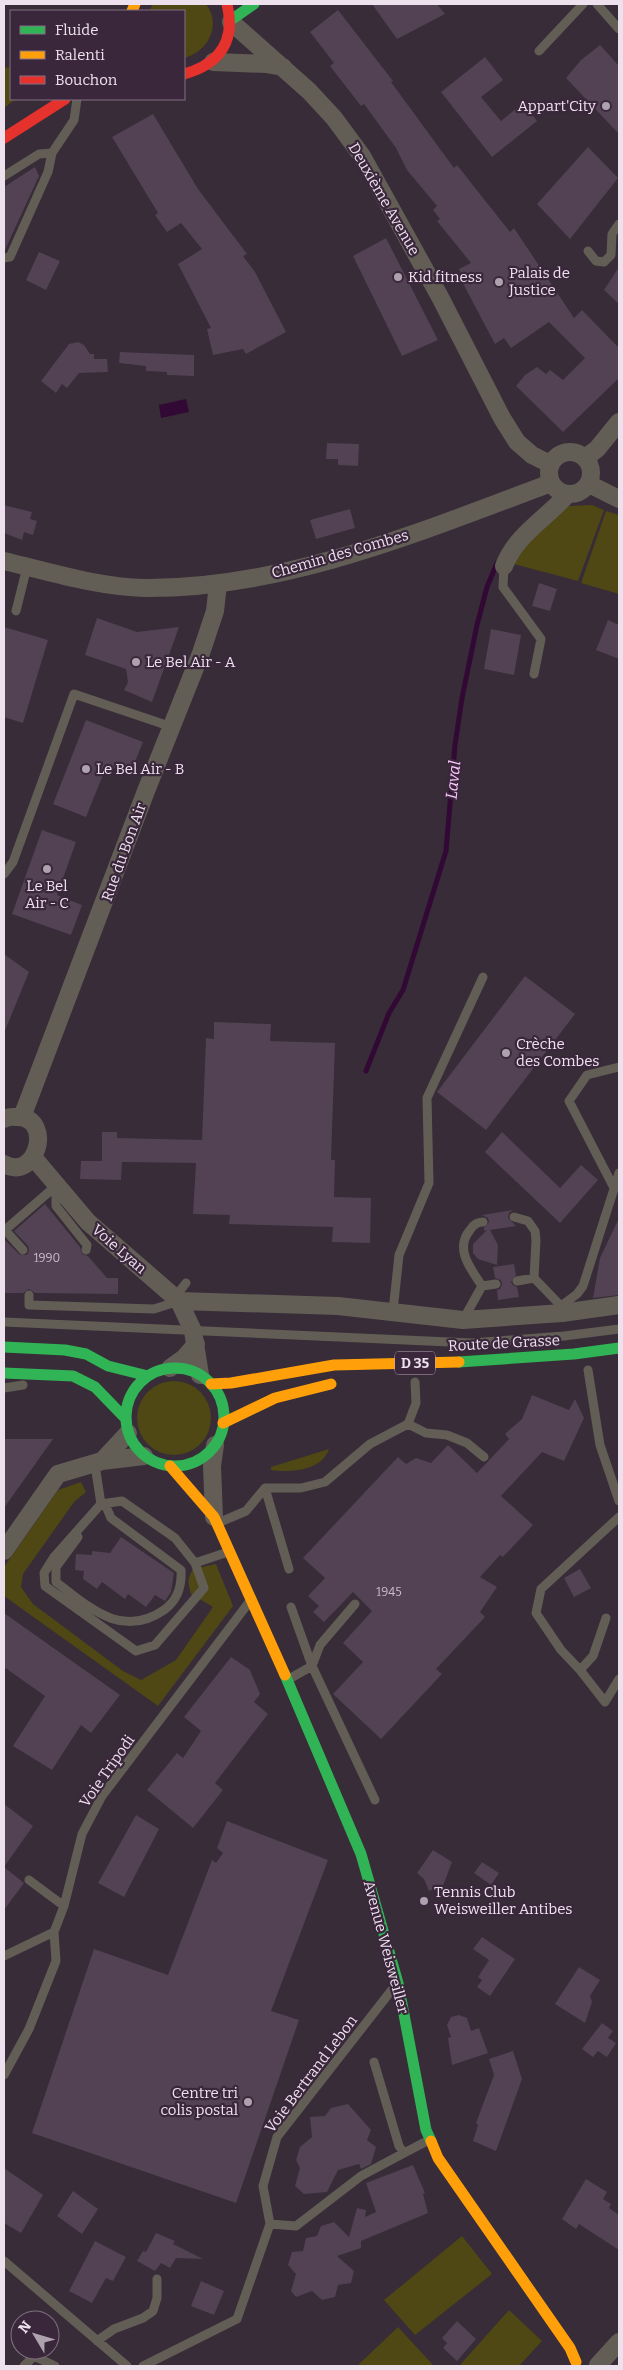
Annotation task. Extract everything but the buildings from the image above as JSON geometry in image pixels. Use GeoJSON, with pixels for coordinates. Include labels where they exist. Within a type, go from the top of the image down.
{"type":"FeatureCollection","features":[{"type":"Feature","properties":{"kind":"street"},"geometry":{"type":"LineString","coordinates":[[185,74],[204,68],[213,62],[227,44],[231,21],[227,4]]}},
{"type":"Feature","properties":{"kind":"street"},"geometry":{"type":"LineString","coordinates":[[231,21],[254,4]]}},
{"type":"Feature","properties":{"kind":"street","name":"Deuxième Avenue"},"geometry":{"type":"LineString","coordinates":[[231,21],[309,91],[334,118],[362,156],[440,296],[502,418],[517,442],[532,455],[550,464]]}},
{"type":"Feature","properties":{"kind":"street"},"geometry":{"type":"LineString","coordinates":[[213,62],[266,64],[284,68]]}},
{"type":"Feature","properties":{"kind":"street"},"geometry":{"type":"LineString","coordinates":[[4,126],[43,100]]}},
{"type":"Feature","properties":{"kind":"street"},"geometry":{"type":"LineString","coordinates":[[4,138],[63,100]]}},
{"type":"Feature","properties":{"kind":"street"},"geometry":{"type":"LineString","coordinates":[[585,458],[597,449],[619,422]]}},
{"type":"Feature","properties":{"kind":"street"},"geometry":{"type":"LineString","coordinates":[[566,452],[580,454],[585,458],[592,470],[589,484],[579,493],[566,495],[555,489],[551,483],[549,471],[550,464],[554,459],[566,452]]}},
{"type":"Feature","properties":{"kind":"street","name":"Chemin des Combes"},"geometry":{"type":"LineString","coordinates":[[4,561],[90,581],[144,588],[218,584],[316,564],[436,525],[551,483]]}},
{"type":"Feature","properties":{"kind":"street"},"geometry":{"type":"LineString","coordinates":[[589,484],[619,499]]}},
{"type":"Feature","properties":{"kind":"street"},"geometry":{"type":"LineString","coordinates":[[504,566],[509,552],[517,541],[556,508],[566,495]]}},
{"type":"Feature","properties":{"kind":"street","name":"Rue du Bon Air"},"geometry":{"type":"LineString","coordinates":[[22,1118],[212,623],[218,584]]}},
{"type":"Feature","properties":{"kind":"street"},"geometry":{"type":"LineString","coordinates":[[4,1119],[7,1117],[22,1118],[32,1124],[38,1135],[38,1147],[33,1158],[22,1165],[8,1166],[4,1164]]}},
{"type":"Feature","properties":{"kind":"street","name":"Voie Lyan"},"geometry":{"type":"LineString","coordinates":[[33,1158],[88,1222],[177,1299],[194,1337],[205,1379]]}},
{"type":"Feature","properties":{"kind":"street"},"geometry":{"type":"LineString","coordinates":[[177,1299],[354,1302],[393,1312],[464,1320],[619,1305]]}},
{"type":"Feature","properties":{"kind":"street"},"geometry":{"type":"LineString","coordinates":[[99,1463],[126,1425],[128,1402],[136,1387],[148,1376],[170,1368],[184,1358],[194,1337]]}},
{"type":"Feature","properties":{"kind":"street"},"geometry":{"type":"LineString","coordinates":[[4,1348],[64,1350],[86,1354],[108,1366],[148,1376]]}},
{"type":"Feature","properties":{"kind":"street","name":"Route de Grasse"},"geometry":{"type":"LineString","coordinates":[[205,1379],[231,1383],[334,1365],[483,1362],[619,1348]]}},
{"type":"Feature","properties":{"kind":"street"},"geometry":{"type":"LineString","coordinates":[[4,1373],[73,1376],[95,1387],[126,1425],[135,1446],[144,1456],[156,1463],[183,1466],[195,1462],[215,1445],[223,1423],[223,1412],[219,1397],[205,1379],[186,1369],[170,1368]]}},
{"type":"Feature","properties":{"kind":"street"},"geometry":{"type":"LineString","coordinates":[[583,1371],[604,1368]]}},
{"type":"Feature","properties":{"kind":"street"},"geometry":{"type":"LineString","coordinates":[[223,1423],[260,1404],[299,1389],[346,1382]]}},
{"type":"Feature","properties":{"kind":"street","name":"Avenue Weisweiller"},"geometry":{"type":"LineString","coordinates":[[215,1445],[212,1466],[216,1520]]}},
{"type":"Feature","properties":{"kind":"street"},"geometry":{"type":"LineString","coordinates":[[4,1551],[58,1474],[81,1466],[144,1456]]}},
{"type":"Feature","properties":{"kind":"street","name":"Avenue Weisweiller"},"geometry":{"type":"LineString","coordinates":[[170,1466],[216,1520],[252,1599],[361,1854],[398,1983],[426,2130],[438,2158],[570,2348],[574,2364]]}},
{"type":"Feature","properties":{"kind":"street"},"geometry":{"type":"LineString","coordinates":[[574,2364],[585,2359],[598,2366],[619,2342]]}},
{"type":"Feature","properties":{"kind":"lane"},"geometry":{"type":"LineString","coordinates":[[539,51],[583,4]]}},
{"type":"Feature","properties":{"kind":"lane"},"geometry":{"type":"LineString","coordinates":[[597,4],[619,29]]}},
{"type":"Feature","properties":{"kind":"lane"},"geometry":{"type":"LineString","coordinates":[[4,258],[10,257],[48,172],[52,154],[74,120],[77,100]]}},
{"type":"Feature","properties":{"kind":"lane"},"geometry":{"type":"LineString","coordinates":[[4,176],[38,154],[52,154]]}},
{"type":"Feature","properties":{"kind":"lane"},"geometry":{"type":"LineString","coordinates":[[588,251],[596,261],[604,262],[611,255],[612,234],[619,224]]}},
{"type":"Feature","properties":{"kind":"lane"},"geometry":{"type":"LineString","coordinates":[[504,566],[503,587],[541,639],[534,674]]}},
{"type":"Feature","properties":{"kind":"lane"},"geometry":{"type":"LineString","coordinates":[[16,610],[27,567]]}},
{"type":"Feature","properties":{"kind":"lane"},"geometry":{"type":"LineString","coordinates":[[4,874],[13,862],[74,694],[172,727]]}},
{"type":"Feature","properties":{"kind":"lane"},"geometry":{"type":"LineString","coordinates":[[393,1312],[399,1255],[429,1183],[427,1098],[483,977]]}},
{"type":"Feature","properties":{"kind":"lane"},"geometry":{"type":"LineString","coordinates":[[613,1186],[569,1101],[588,1075],[619,1067]]}},
{"type":"Feature","properties":{"kind":"lane"},"geometry":{"type":"LineString","coordinates":[[514,1217],[528,1221],[535,1231],[534,1278],[562,1310],[583,1286],[613,1186],[619,1172]]}},
{"type":"Feature","properties":{"kind":"lane"},"geometry":{"type":"LineString","coordinates":[[57,1185],[56,1206],[87,1245],[86,1250]]}},
{"type":"Feature","properties":{"kind":"lane"},"geometry":{"type":"LineString","coordinates":[[22,1250],[6,1230],[57,1185]]}},
{"type":"Feature","properties":{"kind":"lane"},"geometry":{"type":"LineString","coordinates":[[482,1286],[468,1264],[462,1250],[468,1232],[472,1227],[483,1222]]}},
{"type":"Feature","properties":{"kind":"lane"},"geometry":{"type":"LineString","coordinates":[[516,1281],[534,1278]]}},
{"type":"Feature","properties":{"kind":"lane"},"geometry":{"type":"LineString","coordinates":[[29,1296],[29,1305],[154,1309],[177,1299],[186,1284]]}},
{"type":"Feature","properties":{"kind":"lane"},"geometry":{"type":"LineString","coordinates":[[482,1286],[496,1284]]}},
{"type":"Feature","properties":{"kind":"lane"},"geometry":{"type":"LineString","coordinates":[[464,1320],[482,1286]]}},
{"type":"Feature","properties":{"kind":"lane"},"geometry":{"type":"LineString","coordinates":[[4,1322],[194,1337],[472,1343],[564,1336],[619,1329]]}},
{"type":"Feature","properties":{"kind":"lane"},"geometry":{"type":"LineString","coordinates":[[583,1371],[600,1445],[619,1501]]}},
{"type":"Feature","properties":{"kind":"lane"},"geometry":{"type":"LineString","coordinates":[[4,1388],[20,1386],[55,1374]]}},
{"type":"Feature","properties":{"kind":"lane"},"geometry":{"type":"LineString","coordinates":[[265,1488],[302,1488],[326,1482],[370,1444],[408,1424],[416,1403],[415,1381]]}},
{"type":"Feature","properties":{"kind":"lane"},"geometry":{"type":"LineString","coordinates":[[408,1424],[426,1433],[447,1435],[467,1443],[484,1457]]}},
{"type":"Feature","properties":{"kind":"lane"},"geometry":{"type":"LineString","coordinates":[[88,1519],[78,1538],[56,1567],[56,1582],[113,1620],[125,1623],[146,1621],[166,1608],[177,1596],[182,1582],[181,1570],[110,1518],[103,1504],[99,1463]]}},
{"type":"Feature","properties":{"kind":"lane"},"geometry":{"type":"LineString","coordinates":[[216,1520],[246,1511],[265,1488]]}},
{"type":"Feature","properties":{"kind":"lane"},"geometry":{"type":"LineString","coordinates":[[265,1488],[289,1569]]}},
{"type":"Feature","properties":{"kind":"lane"},"geometry":{"type":"LineString","coordinates":[[122,1501],[175,1538],[195,1563],[204,1588],[155,1645],[136,1651],[45,1586],[44,1573],[54,1557],[103,1504],[122,1501]]}},
{"type":"Feature","properties":{"kind":"lane"},"geometry":{"type":"LineString","coordinates":[[619,1518],[541,1589],[536,1614],[561,1650],[580,1670],[605,1702],[619,1679]]}},
{"type":"Feature","properties":{"kind":"lane"},"geometry":{"type":"LineString","coordinates":[[195,1563],[231,1551]]}},
{"type":"Feature","properties":{"kind":"lane","name":"Voie Tripodi"},"geometry":{"type":"LineString","coordinates":[[54,1932],[64,1906],[82,1834],[102,1796],[252,1599]]}},
{"type":"Feature","properties":{"kind":"lane"},"geometry":{"type":"LineString","coordinates":[[287,1680],[312,1666],[320,1645],[355,1604]]}},
{"type":"Feature","properties":{"kind":"lane"},"geometry":{"type":"LineString","coordinates":[[291,1607],[312,1666],[375,1800]]}},
{"type":"Feature","properties":{"kind":"lane"},"geometry":{"type":"LineString","coordinates":[[580,1670],[593,1656],[606,1618]]}},
{"type":"Feature","properties":{"kind":"lane"},"geometry":{"type":"LineString","coordinates":[[28,1880],[64,1906]]}},
{"type":"Feature","properties":{"kind":"lane"},"geometry":{"type":"LineString","coordinates":[[4,1956],[54,1932],[56,1961],[29,2029],[4,2075]]}},
{"type":"Feature","properties":{"kind":"lane","name":"Voie Bertrand Lebon"},"geometry":{"type":"LineString","coordinates":[[143,2366],[237,2318],[270,2224],[263,2186],[277,2137],[398,1983]]}},
{"type":"Feature","properties":{"kind":"lane"},"geometry":{"type":"LineString","coordinates":[[374,2062],[399,2146],[404,2153]]}},
{"type":"Feature","properties":{"kind":"lane"},"geometry":{"type":"LineString","coordinates":[[270,2224],[296,2226],[361,2176],[430,2140]]}},
{"type":"Feature","properties":{"kind":"lane"},"geometry":{"type":"LineString","coordinates":[[4,2261],[127,2366]]}},
{"type":"Feature","properties":{"kind":"lane"},"geometry":{"type":"LineString","coordinates":[[97,2341],[114,2329],[143,2318],[153,2311],[157,2298],[157,2279]]}},
{"type":"Feature","properties":{"kind":"lane"},"geometry":{"type":"LineString","coordinates":[[24,2366],[34,2356],[55,2366]]}},
{"type":"Feature","properties":{"kind":"shaded area"},"geometry":{"type":"Polygon","coordinates":[[[153,4],[206,4],[213,20],[210,37],[200,50],[185,58],[185,10],[150,10],[153,4]]]}},
{"type":"Feature","properties":{"kind":"shaded area"},"geometry":{"type":"Polygon","coordinates":[[[10,67],[10,100],[15,100],[4,108],[4,68],[10,67]]]}},
{"type":"Feature","properties":{"kind":"shaded area"},"geometry":{"type":"Polygon","coordinates":[[[186,399],[189,412],[161,418],[159,405],[186,399]]]}},
{"type":"Feature","properties":{"kind":"shaded area"},"geometry":{"type":"Polygon","coordinates":[[[592,505],[604,510],[578,581],[510,563],[536,531],[569,506],[592,505]]]}},
{"type":"Feature","properties":{"kind":"shaded area"},"geometry":{"type":"Polygon","coordinates":[[[606,511],[619,515],[619,594],[581,583],[606,511]]]}},
{"type":"Feature","properties":{"kind":"shaded area"},"geometry":{"type":"Polygon","coordinates":[[[167,1381],[181,1381],[195,1387],[205,1397],[211,1411],[211,1425],[205,1439],[195,1449],[181,1455],[167,1455],[153,1449],[143,1439],[137,1425],[137,1411],[143,1397],[153,1387],[167,1381]]]}},
{"type":"Feature","properties":{"kind":"shaded area"},"geometry":{"type":"Polygon","coordinates":[[[329,1449],[320,1462],[313,1466],[287,1471],[271,1470],[271,1467],[329,1449]]]}},
{"type":"Feature","properties":{"kind":"shaded area"},"geometry":{"type":"Polygon","coordinates":[[[81,1482],[86,1492],[74,1502],[23,1574],[21,1587],[33,1604],[123,1671],[141,1680],[176,1660],[213,1607],[191,1594],[189,1581],[193,1569],[216,1564],[233,1606],[158,1706],[4,1596],[4,1567],[58,1490],[81,1482]]]}},
{"type":"Feature","properties":{"kind":"shaded area"},"geometry":{"type":"Polygon","coordinates":[[[462,2236],[492,2274],[415,2335],[384,2300],[462,2236]]]}},
{"type":"Feature","properties":{"kind":"shaded area"},"geometry":{"type":"Polygon","coordinates":[[[509,2310],[542,2341],[519,2366],[459,2366],[509,2310]]]}},
{"type":"Feature","properties":{"kind":"shaded area"},"geometry":{"type":"Polygon","coordinates":[[[398,2327],[434,2366],[357,2366],[398,2327]]]}},
{"type":"Feature","properties":{"kind":"waterway","name":"Laval"},"geometry":{"type":"LineString","coordinates":[[366,1071],[389,1013],[403,990],[446,851],[455,745],[462,698],[477,625],[487,587],[497,563]]}},
{"type":"Feature","properties":{"kind":"traffic: fast"},"geometry":{"type":"LineString","coordinates":[[231,20],[254,4]]}},
{"type":"Feature","properties":{"kind":"traffic: fast"},"geometry":{"type":"LineString","coordinates":[[4,1347],[65,1350],[86,1354],[108,1366],[148,1376]]}},
{"type":"Feature","properties":{"kind":"traffic: fast"},"geometry":{"type":"LineString","coordinates":[[459,1362],[574,1354],[619,1348]]}},
{"type":"Feature","properties":{"kind":"traffic: fast"},"geometry":{"type":"LineString","coordinates":[[175,1368],[194,1372],[210,1382],[220,1398],[224,1417],[220,1436],[210,1452],[194,1462],[175,1466],[156,1462],[140,1452],[130,1436],[126,1417],[130,1398],[140,1382],[156,1372],[175,1368]]}},
{"type":"Feature","properties":{"kind":"traffic: fast"},"geometry":{"type":"LineString","coordinates":[[4,1373],[73,1376],[95,1387],[125,1418]]}},
{"type":"Feature","properties":{"kind":"traffic: fast"},"geometry":{"type":"LineString","coordinates":[[285,1675],[361,1854],[398,1983],[426,2130],[431,2141]]}},
{"type":"Feature","properties":{"kind":"traffic: slow"},"geometry":{"type":"LineString","coordinates":[[132,10],[135,4]]}},
{"type":"Feature","properties":{"kind":"traffic: slow"},"geometry":{"type":"LineString","coordinates":[[211,1384],[231,1383],[334,1365],[459,1362]]}},
{"type":"Feature","properties":{"kind":"traffic: slow"},"geometry":{"type":"LineString","coordinates":[[223,1423],[275,1398],[331,1384]]}},
{"type":"Feature","properties":{"kind":"traffic: slow"},"geometry":{"type":"LineString","coordinates":[[170,1466],[214,1517],[285,1675]]}},
{"type":"Feature","properties":{"kind":"traffic: slow"},"geometry":{"type":"LineString","coordinates":[[431,2141],[438,2158],[570,2348],[576,2362]]}},
{"type":"Feature","properties":{"kind":"traffic: jam"},"geometry":{"type":"LineString","coordinates":[[185,74],[207,64],[222,49],[227,40],[229,29],[227,4]]}},
{"type":"Feature","properties":{"kind":"traffic: jam"},"geometry":{"type":"LineString","coordinates":[[4,138],[63,100]]}},
{"type":"Feature","properties":{"kind":"place","name":"Appart'City"},"geometry":{"type":"Point","coordinates":[606,106]}},
{"type":"Feature","properties":{"kind":"place","name":"Kid fitness"},"geometry":{"type":"Point","coordinates":[398,277]}},
{"type":"Feature","properties":{"kind":"place","name":"Palais de Justice"},"geometry":{"type":"Point","coordinates":[499,282]}},
{"type":"Feature","properties":{"kind":"place","name":"Le Bel Air - A"},"geometry":{"type":"Point","coordinates":[136,662]}},
{"type":"Feature","properties":{"kind":"place","name":"Le Bel Air - B"},"geometry":{"type":"Point","coordinates":[86,769]}},
{"type":"Feature","properties":{"kind":"place","name":"Le Bel Air - C"},"geometry":{"type":"Point","coordinates":[47,869]}},
{"type":"Feature","properties":{"kind":"place","name":"Crèche des Combes"},"geometry":{"type":"Point","coordinates":[506,1053]}},
{"type":"Feature","properties":{"kind":"place","name":"Tennis Club Weisweiller Antibes"},"geometry":{"type":"Point","coordinates":[424,1901]}},
{"type":"Feature","properties":{"kind":"place","name":"Centre tri colis postal"},"geometry":{"type":"Point","coordinates":[248,2102]}}]}
